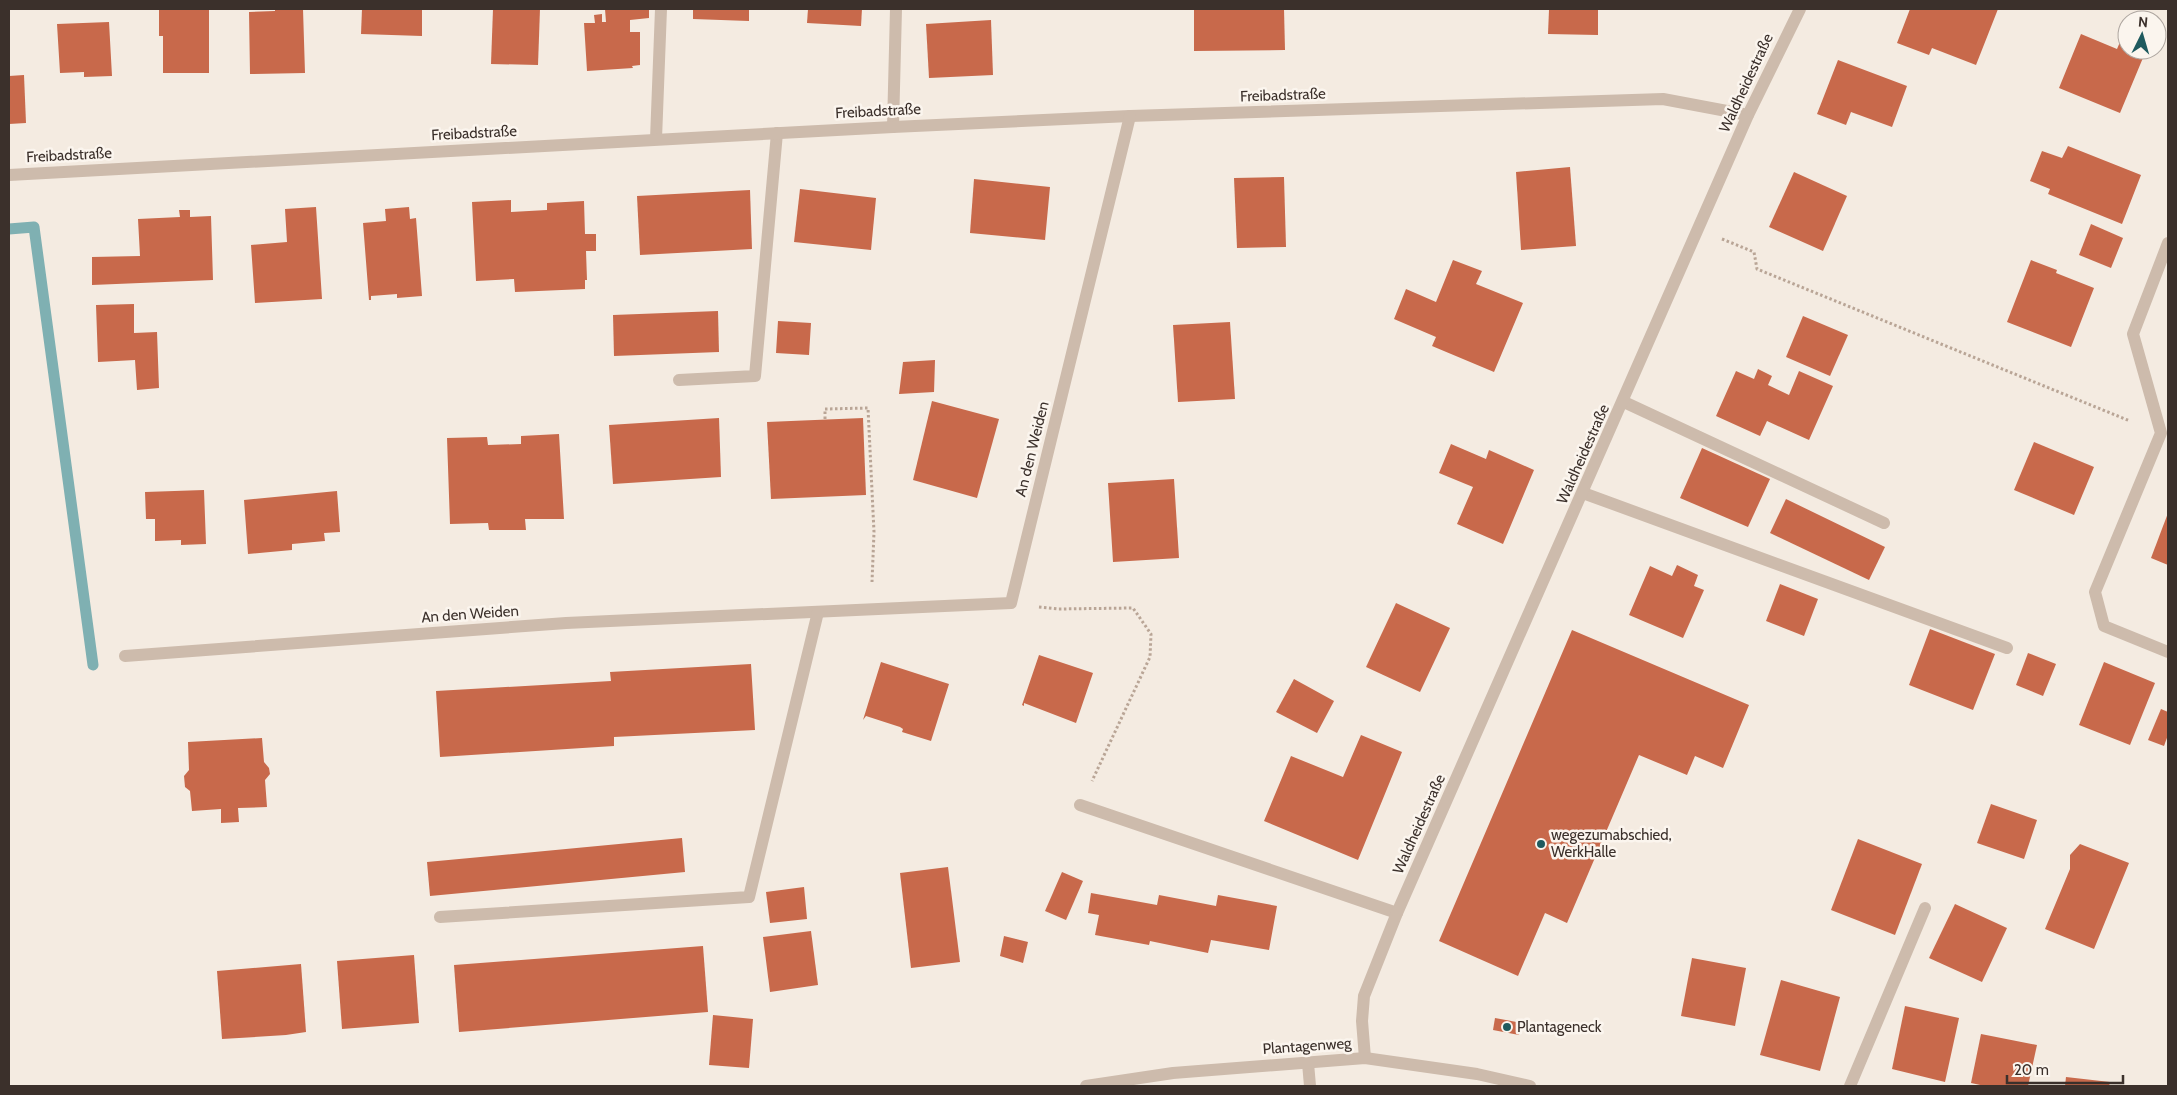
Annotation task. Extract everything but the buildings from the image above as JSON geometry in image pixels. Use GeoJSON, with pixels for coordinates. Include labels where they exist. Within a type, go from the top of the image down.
{"type":"FeatureCollection","features":[{"type":"Feature","properties":{"kind":"street"},"geometry":{"type":"LineString","coordinates":[[656,138],[661,9]]}},
{"type":"Feature","properties":{"kind":"street"},"geometry":{"type":"LineString","coordinates":[[893,127],[896,9]]}},
{"type":"Feature","properties":{"kind":"street","name":"Waldheidestraße"},"geometry":{"type":"LineString","coordinates":[[1365,1058],[1362,1021],[1364,996],[1397,913],[1624,402],[1748,115],[1800,9]]}},
{"type":"Feature","properties":{"kind":"street","name":"Freibadstraße"},"geometry":{"type":"LineString","coordinates":[[9,175],[656,138],[1130,116],[1663,99],[1748,115]]}},
{"type":"Feature","properties":{"kind":"street","name":"An den Weiden"},"geometry":{"type":"LineString","coordinates":[[125,656],[566,623],[1011,603],[1130,116]]}},
{"type":"Feature","properties":{"kind":"street"},"geometry":{"type":"LineString","coordinates":[[679,380],[754,376],[776,133]]}},
{"type":"Feature","properties":{"kind":"street"},"geometry":{"type":"LineString","coordinates":[[2168,243],[2132,334],[2161,433],[2096,592],[2104,626],[2168,652]]}},
{"type":"Feature","properties":{"kind":"street"},"geometry":{"type":"LineString","coordinates":[[1624,402],[1884,523]]}},
{"type":"Feature","properties":{"kind":"street"},"geometry":{"type":"LineString","coordinates":[[1583,493],[2007,648]]}},
{"type":"Feature","properties":{"kind":"street"},"geometry":{"type":"LineString","coordinates":[[440,917],[750,897],[818,612]]}},
{"type":"Feature","properties":{"kind":"street"},"geometry":{"type":"LineString","coordinates":[[1080,805],[1397,913]]}},
{"type":"Feature","properties":{"kind":"street"},"geometry":{"type":"LineString","coordinates":[[1850,1086],[1925,908]]}},
{"type":"Feature","properties":{"kind":"street","name":"Plantagenweg"},"geometry":{"type":"LineString","coordinates":[[1086,1086],[1173,1073],[1365,1058],[1469,1072],[1530,1086]]}},
{"type":"Feature","properties":{"kind":"street"},"geometry":{"type":"LineString","coordinates":[[1308,1063],[1310,1086]]}},
{"type":"Feature","properties":{"kind":"path"},"geometry":{"type":"LineString","coordinates":[[1699,230],[1754,252],[1757,269],[2161,433]]}},
{"type":"Feature","properties":{"kind":"path"},"geometry":{"type":"LineString","coordinates":[[825,419],[825,409],[868,408],[874,532],[871,609]]}},
{"type":"Feature","properties":{"kind":"path"},"geometry":{"type":"LineString","coordinates":[[1011,603],[1058,609],[1133,608],[1151,634],[1150,657],[1080,805]]}},
{"type":"Feature","properties":{"kind":"waterway"},"geometry":{"type":"LineString","coordinates":[[9,229],[34,227],[93,665]]}},
{"type":"Feature","properties":{"kind":"place","name":"wegezumabschied, WerkHalle"},"geometry":{"type":"Point","coordinates":[1541,844]}},
{"type":"Feature","properties":{"kind":"place","name":"Plantageneck"},"geometry":{"type":"Point","coordinates":[1507,1027]}}]}
